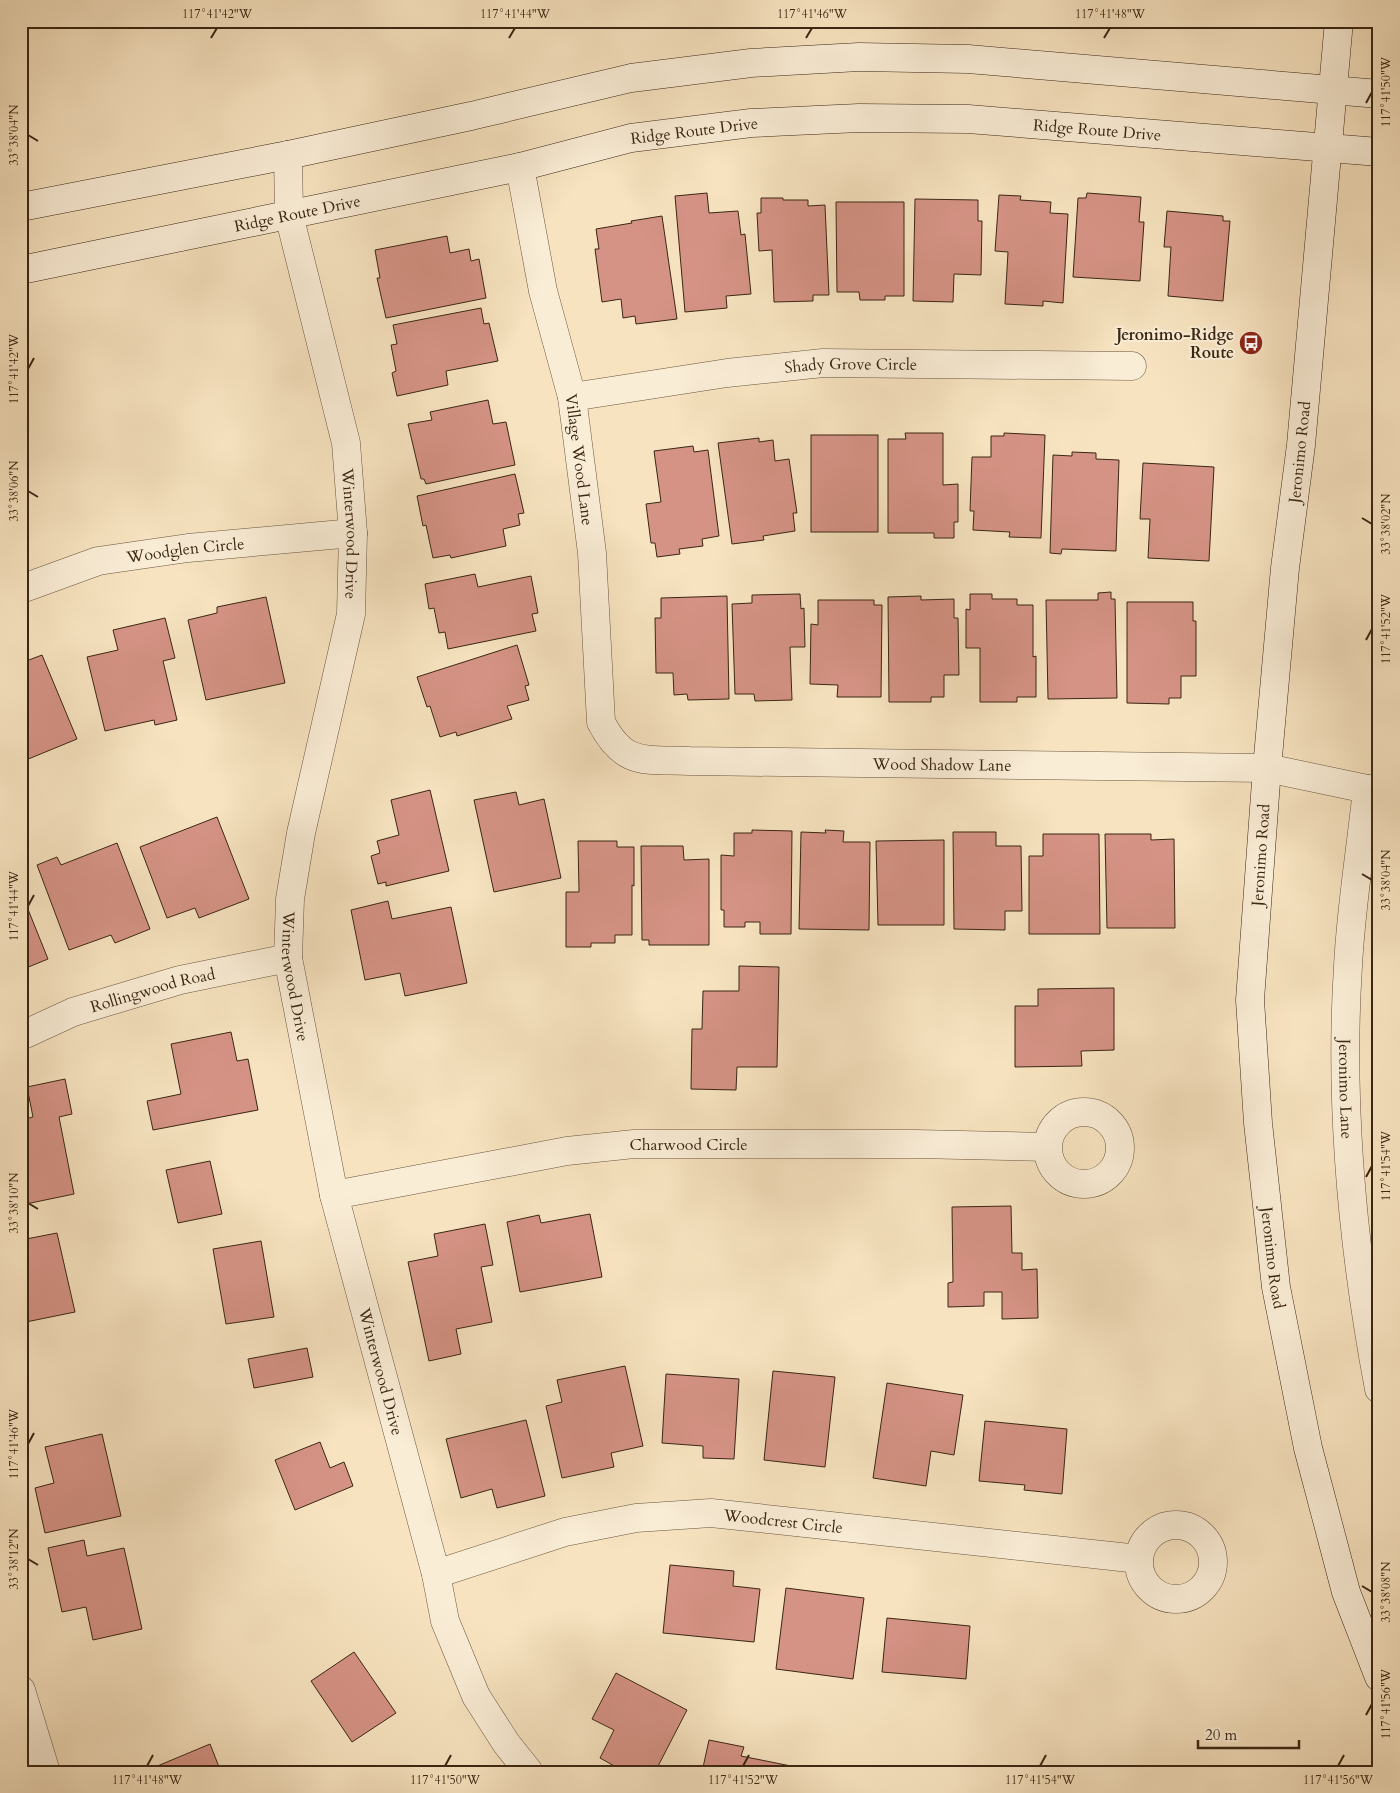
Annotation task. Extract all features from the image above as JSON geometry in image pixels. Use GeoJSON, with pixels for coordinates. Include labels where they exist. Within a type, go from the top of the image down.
{"type":"FeatureCollection","features":[{"type":"Feature","properties":{"kind":"street","name":"Jeronimo Road"},"geometry":{"type":"LineString","coordinates":[[1340,21],[1332,90],[1301,445],[1286,568],[1267,768],[1250,1000],[1258,1124],[1276,1288],[1306,1439],[1346,1592],[1379,1677]]}},
{"type":"Feature","properties":{"kind":"street"},"geometry":{"type":"LineString","coordinates":[[21,207],[288,155],[471,116],[631,78],[751,63],[859,57],[968,59],[1379,94]]}},
{"type":"Feature","properties":{"kind":"street","name":"Ridge Route Drive"},"geometry":{"type":"LineString","coordinates":[[21,270],[520,167],[631,138],[751,123],[860,118],[968,119],[1379,152]]}},
{"type":"Feature","properties":{"kind":"street","name":"Winterwood Drive"},"geometry":{"type":"LineString","coordinates":[[288,155],[289,215],[346,443],[353,533],[351,614],[301,833],[290,899],[288,958],[334,1196],[436,1574],[445,1621],[476,1696],[506,1743],[529,1772]]}},
{"type":"Feature","properties":{"kind":"street","name":"Village Wood Lane"},"geometry":{"type":"LineString","coordinates":[[520,167],[543,291],[572,397],[592,553],[601,722],[609,737],[620,750]]}},
{"type":"Feature","properties":{"kind":"street","name":"Shady Grove Circle"},"geometry":{"type":"LineString","coordinates":[[572,397],[727,373],[823,363],[1132,366]]}},
{"type":"Feature","properties":{"kind":"street","name":"Woodglen Circle"},"geometry":{"type":"LineString","coordinates":[[21,589],[98,561],[188,548],[353,533]]}},
{"type":"Feature","properties":{"kind":"street","name":"Wood Shadow Lane"},"geometry":{"type":"LineString","coordinates":[[620,750],[632,758],[690,761],[1267,768],[1373,790]]}},
{"type":"Feature","properties":{"kind":"street","name":"Jeronimo Lane"},"geometry":{"type":"LineString","coordinates":[[1373,790],[1348,966],[1345,1092],[1353,1200],[1366,1323],[1379,1389]]}},
{"type":"Feature","properties":{"kind":"street","name":"Rollingwood Road"},"geometry":{"type":"LineString","coordinates":[[21,1036],[73,1012],[171,983],[288,958]]}},
{"type":"Feature","properties":{"kind":"street","name":"Charwood Circle"},"geometry":{"type":"LineString","coordinates":[[334,1196],[567,1151],[634,1144],[916,1144],[1047,1147]]}},
{"type":"Feature","properties":{"kind":"street","name":"Woodcrest Circle"},"geometry":{"type":"LineString","coordinates":[[436,1574],[565,1532],[636,1518],[711,1513],[1139,1559]]}},
{"type":"Feature","properties":{"kind":"street"},"geometry":{"type":"LineString","coordinates":[[21,1690],[46,1772]]}},
{"type":"Feature","properties":{"kind":"building"},"geometry":{"type":"Polygon","coordinates":[[[707,193],[709,213],[738,211],[741,235],[745,234],[751,294],[726,296],[727,308],[685,312],[675,196],[707,193]]]}},
{"type":"Feature","properties":{"kind":"building"},"geometry":{"type":"Polygon","coordinates":[[[1087,193],[1141,197],[1139,222],[1144,222],[1140,281],[1073,277],[1078,198],[1086,198],[1087,193]]]}},
{"type":"Feature","properties":{"kind":"building"},"geometry":{"type":"Polygon","coordinates":[[[999,195],[1021,196],[1020,200],[1051,202],[1050,213],[1068,214],[1063,303],[1043,301],[1043,306],[1005,304],[1008,252],[995,251],[999,195]]]}},
{"type":"Feature","properties":{"kind":"building"},"geometry":{"type":"Polygon","coordinates":[[[761,198],[808,200],[808,206],[825,205],[829,295],[813,295],[813,301],[774,302],[772,250],[759,251],[757,213],[761,213],[761,198]]]}},
{"type":"Feature","properties":{"kind":"building"},"geometry":{"type":"Polygon","coordinates":[[[915,199],[978,200],[978,221],[982,221],[981,275],[954,274],[953,302],[913,301],[915,199]]]}},
{"type":"Feature","properties":{"kind":"building"},"geometry":{"type":"Polygon","coordinates":[[[836,202],[904,202],[904,296],[885,296],[885,300],[860,300],[859,292],[837,292],[836,202]]]}},
{"type":"Feature","properties":{"kind":"building"},"geometry":{"type":"Polygon","coordinates":[[[1167,211],[1223,216],[1223,221],[1230,221],[1223,301],[1168,296],[1171,247],[1164,247],[1167,211]]]}},
{"type":"Feature","properties":{"kind":"building"},"geometry":{"type":"Polygon","coordinates":[[[662,216],[677,319],[636,324],[635,316],[623,318],[621,299],[602,302],[595,249],[599,249],[596,229],[662,216]]]}},
{"type":"Feature","properties":{"kind":"building"},"geometry":{"type":"Polygon","coordinates":[[[447,236],[450,253],[469,249],[471,261],[479,259],[486,298],[386,318],[377,278],[380,278],[375,250],[447,236]]]}},
{"type":"Feature","properties":{"kind":"building"},"geometry":{"type":"Polygon","coordinates":[[[481,308],[484,324],[489,323],[498,361],[446,371],[448,385],[397,396],[392,373],[396,371],[391,345],[397,344],[393,325],[481,308]]]}},
{"type":"Feature","properties":{"kind":"building"},"geometry":{"type":"Polygon","coordinates":[[[488,400],[493,424],[506,422],[515,465],[426,484],[424,479],[421,479],[408,424],[432,420],[430,412],[488,400]]]}},
{"type":"Feature","properties":{"kind":"building"},"geometry":{"type":"Polygon","coordinates":[[[905,433],[943,433],[943,485],[958,484],[958,522],[954,522],[954,538],[934,538],[934,533],[888,533],[888,439],[906,439],[905,433]]]}},
{"type":"Feature","properties":{"kind":"building"},"geometry":{"type":"Polygon","coordinates":[[[1004,433],[1045,435],[1041,538],[1009,537],[1010,532],[973,530],[974,511],[970,511],[972,457],[991,457],[991,436],[1004,436],[1004,433]]]}},
{"type":"Feature","properties":{"kind":"building"},"geometry":{"type":"Polygon","coordinates":[[[811,435],[878,435],[878,532],[811,532],[811,435]]]}},
{"type":"Feature","properties":{"kind":"building"},"geometry":{"type":"Polygon","coordinates":[[[759,438],[759,442],[773,440],[775,461],[789,459],[797,513],[793,513],[795,531],[763,536],[764,540],[732,544],[718,443],[759,438]]]}},
{"type":"Feature","properties":{"kind":"building"},"geometry":{"type":"Polygon","coordinates":[[[693,446],[694,452],[708,450],[719,536],[702,539],[703,546],[679,549],[680,554],[657,557],[655,543],[651,543],[646,504],[661,502],[654,451],[693,446]]]}},
{"type":"Feature","properties":{"kind":"building"},"geometry":{"type":"Polygon","coordinates":[[[1072,452],[1096,453],[1096,459],[1119,460],[1116,551],[1062,549],[1061,554],[1050,553],[1053,455],[1072,456],[1072,452]]]}},
{"type":"Feature","properties":{"kind":"building"},"geometry":{"type":"Polygon","coordinates":[[[1143,463],[1214,467],[1209,561],[1148,558],[1150,519],[1140,519],[1143,463]]]}},
{"type":"Feature","properties":{"kind":"building"},"geometry":{"type":"Polygon","coordinates":[[[515,474],[524,513],[518,514],[520,525],[503,529],[506,546],[451,558],[450,555],[433,558],[426,525],[423,526],[417,496],[515,474]]]}},
{"type":"Feature","properties":{"kind":"building"},"geometry":{"type":"Polygon","coordinates":[[[475,574],[478,587],[531,576],[538,613],[532,614],[536,631],[448,649],[445,632],[439,633],[434,608],[429,609],[425,584],[475,574]]]}},
{"type":"Feature","properties":{"kind":"building"},"geometry":{"type":"Polygon","coordinates":[[[1111,592],[1111,599],[1115,599],[1117,698],[1048,699],[1046,600],[1098,600],[1098,593],[1111,592]]]}},
{"type":"Feature","properties":{"kind":"building"},"geometry":{"type":"Polygon","coordinates":[[[800,594],[801,609],[804,608],[805,647],[790,647],[792,700],[755,701],[754,694],[735,694],[732,604],[752,603],[752,595],[800,594]]]}},
{"type":"Feature","properties":{"kind":"building"},"geometry":{"type":"Polygon","coordinates":[[[970,594],[992,594],[992,599],[1017,599],[1017,605],[1033,605],[1033,657],[1036,656],[1036,697],[1017,697],[1017,702],[980,702],[980,648],[966,648],[966,609],[970,610],[970,594]]]}},
{"type":"Feature","properties":{"kind":"building"},"geometry":{"type":"Polygon","coordinates":[[[727,596],[729,699],[688,700],[687,694],[674,695],[673,673],[656,673],[655,618],[661,618],[661,598],[727,596]]]}},
{"type":"Feature","properties":{"kind":"building"},"geometry":{"type":"Polygon","coordinates":[[[921,596],[921,600],[954,599],[954,618],[958,618],[959,675],[944,675],[944,697],[931,697],[931,702],[889,702],[888,597],[921,596]]]}},
{"type":"Feature","properties":{"kind":"building"},"geometry":{"type":"Polygon","coordinates":[[[266,597],[285,683],[206,700],[188,620],[217,613],[217,607],[266,597]]]}},
{"type":"Feature","properties":{"kind":"building"},"geometry":{"type":"Polygon","coordinates":[[[818,600],[874,600],[874,605],[882,605],[881,697],[837,697],[838,685],[810,684],[811,624],[818,625],[818,600]]]}},
{"type":"Feature","properties":{"kind":"building"},"geometry":{"type":"Polygon","coordinates":[[[1127,602],[1193,602],[1193,621],[1196,621],[1196,676],[1181,676],[1181,698],[1169,698],[1169,704],[1127,703],[1127,602]]]}},
{"type":"Feature","properties":{"kind":"building"},"geometry":{"type":"Polygon","coordinates":[[[165,618],[175,658],[163,661],[177,720],[155,725],[154,720],[105,731],[87,657],[118,650],[113,630],[165,618]]]}},
{"type":"Feature","properties":{"kind":"building"},"geometry":{"type":"Polygon","coordinates":[[[517,645],[529,685],[525,686],[529,700],[507,706],[512,719],[457,736],[456,732],[440,737],[430,706],[427,707],[417,677],[517,645]]]}},
{"type":"Feature","properties":{"kind":"building"},"geometry":{"type":"Polygon","coordinates":[[[42,655],[77,739],[21,762],[21,663],[42,655]]]}},
{"type":"Feature","properties":{"kind":"building"},"geometry":{"type":"Polygon","coordinates":[[[430,790],[449,871],[386,886],[386,882],[378,884],[371,856],[380,853],[377,841],[399,835],[391,800],[430,790]]]}},
{"type":"Feature","properties":{"kind":"building"},"geometry":{"type":"Polygon","coordinates":[[[516,792],[519,805],[544,799],[561,878],[494,892],[474,800],[516,792]]]}},
{"type":"Feature","properties":{"kind":"building"},"geometry":{"type":"Polygon","coordinates":[[[217,817],[249,899],[199,918],[195,908],[167,918],[140,847],[217,817]]]}},
{"type":"Feature","properties":{"kind":"building"},"geometry":{"type":"Polygon","coordinates":[[[752,830],[792,831],[791,934],[760,934],[760,922],[745,922],[745,927],[724,927],[724,910],[721,910],[721,855],[734,856],[734,833],[752,833],[752,830]]]}},
{"type":"Feature","properties":{"kind":"building"},"geometry":{"type":"Polygon","coordinates":[[[825,830],[844,831],[843,842],[870,842],[869,930],[799,929],[801,832],[826,833],[825,830]]]}},
{"type":"Feature","properties":{"kind":"building"},"geometry":{"type":"Polygon","coordinates":[[[953,832],[996,832],[996,846],[1021,846],[1022,911],[1005,911],[1005,930],[954,929],[953,832]]]}},
{"type":"Feature","properties":{"kind":"building"},"geometry":{"type":"Polygon","coordinates":[[[1043,834],[1099,834],[1100,934],[1029,934],[1029,856],[1043,856],[1043,834]]]}},
{"type":"Feature","properties":{"kind":"building"},"geometry":{"type":"Polygon","coordinates":[[[1105,834],[1151,834],[1151,840],[1174,839],[1175,928],[1107,928],[1105,834]]]}},
{"type":"Feature","properties":{"kind":"building"},"geometry":{"type":"Polygon","coordinates":[[[944,840],[944,925],[878,925],[876,841],[944,840]]]}},
{"type":"Feature","properties":{"kind":"building"},"geometry":{"type":"Polygon","coordinates":[[[578,841],[617,841],[617,847],[634,847],[632,935],[615,935],[615,943],[591,943],[591,947],[566,947],[566,892],[579,892],[578,841]]]}},
{"type":"Feature","properties":{"kind":"building"},"geometry":{"type":"Polygon","coordinates":[[[117,843],[150,929],[115,943],[111,935],[69,950],[37,865],[57,857],[61,865],[117,843]]]}},
{"type":"Feature","properties":{"kind":"building"},"geometry":{"type":"Polygon","coordinates":[[[641,846],[683,846],[684,860],[709,859],[709,945],[649,945],[649,940],[642,940],[641,846]]]}},
{"type":"Feature","properties":{"kind":"building"},"geometry":{"type":"Polygon","coordinates":[[[21,892],[48,959],[21,970],[21,892]]]}},
{"type":"Feature","properties":{"kind":"building"},"geometry":{"type":"Polygon","coordinates":[[[388,901],[392,919],[451,907],[467,983],[405,996],[400,973],[365,980],[351,910],[388,901]]]}},
{"type":"Feature","properties":{"kind":"building"},"geometry":{"type":"Polygon","coordinates":[[[739,966],[779,967],[777,1067],[737,1067],[736,1090],[691,1089],[692,1029],[702,1029],[703,991],[739,991],[739,966]]]}},
{"type":"Feature","properties":{"kind":"building"},"geometry":{"type":"Polygon","coordinates":[[[1114,988],[1114,1050],[1081,1051],[1082,1066],[1015,1067],[1015,1006],[1038,1006],[1038,989],[1114,988]]]}},
{"type":"Feature","properties":{"kind":"building"},"geometry":{"type":"Polygon","coordinates":[[[231,1032],[237,1061],[248,1059],[258,1110],[153,1130],[147,1101],[181,1094],[171,1044],[231,1032]]]}},
{"type":"Feature","properties":{"kind":"building"},"geometry":{"type":"Polygon","coordinates":[[[65,1079],[72,1114],[59,1117],[74,1194],[21,1205],[21,1120],[33,1117],[27,1087],[65,1079]]]}},
{"type":"Feature","properties":{"kind":"building"},"geometry":{"type":"Polygon","coordinates":[[[210,1161],[222,1214],[178,1223],[166,1170],[210,1161]]]}},
{"type":"Feature","properties":{"kind":"building"},"geometry":{"type":"Polygon","coordinates":[[[1011,1206],[1012,1253],[1022,1253],[1022,1270],[1037,1269],[1038,1318],[1002,1319],[1002,1292],[984,1292],[984,1306],[948,1307],[948,1283],[953,1282],[952,1207],[1011,1206]]]}},
{"type":"Feature","properties":{"kind":"building"},"geometry":{"type":"Polygon","coordinates":[[[590,1214],[602,1277],[520,1292],[507,1222],[539,1215],[541,1223],[590,1214]]]}},
{"type":"Feature","properties":{"kind":"building"},"geometry":{"type":"Polygon","coordinates":[[[485,1224],[493,1265],[481,1267],[492,1322],[456,1329],[461,1354],[429,1361],[408,1262],[438,1256],[434,1234],[485,1224]]]}},
{"type":"Feature","properties":{"kind":"building"},"geometry":{"type":"Polygon","coordinates":[[[57,1233],[75,1312],[21,1323],[21,1240],[57,1233]]]}},
{"type":"Feature","properties":{"kind":"building"},"geometry":{"type":"Polygon","coordinates":[[[261,1241],[274,1317],[226,1324],[213,1249],[261,1241]]]}},
{"type":"Feature","properties":{"kind":"building"},"geometry":{"type":"Polygon","coordinates":[[[307,1348],[313,1377],[254,1388],[248,1359],[307,1348]]]}},
{"type":"Feature","properties":{"kind":"building"},"geometry":{"type":"Polygon","coordinates":[[[625,1366],[643,1446],[611,1453],[614,1467],[562,1478],[546,1406],[562,1402],[557,1380],[625,1366]]]}},
{"type":"Feature","properties":{"kind":"building"},"geometry":{"type":"Polygon","coordinates":[[[773,1371],[835,1377],[825,1467],[764,1460],[773,1371]]]}},
{"type":"Feature","properties":{"kind":"building"},"geometry":{"type":"Polygon","coordinates":[[[666,1374],[739,1379],[734,1459],[703,1458],[703,1446],[662,1443],[666,1374]]]}},
{"type":"Feature","properties":{"kind":"building"},"geometry":{"type":"Polygon","coordinates":[[[887,1383],[963,1395],[954,1455],[931,1451],[926,1486],[873,1478],[887,1383]]]}},
{"type":"Feature","properties":{"kind":"building"},"geometry":{"type":"Polygon","coordinates":[[[526,1420],[545,1496],[497,1508],[492,1489],[461,1498],[446,1439],[526,1420]]]}},
{"type":"Feature","properties":{"kind":"building"},"geometry":{"type":"Polygon","coordinates":[[[985,1421],[1067,1429],[1062,1494],[1024,1490],[1025,1485],[979,1481],[985,1421]]]}},
{"type":"Feature","properties":{"kind":"building"},"geometry":{"type":"Polygon","coordinates":[[[102,1434],[121,1516],[45,1533],[35,1488],[54,1483],[45,1447],[102,1434]]]}},
{"type":"Feature","properties":{"kind":"building"},"geometry":{"type":"Polygon","coordinates":[[[320,1442],[330,1468],[344,1462],[353,1486],[295,1510],[275,1460],[320,1442]]]}},
{"type":"Feature","properties":{"kind":"building"},"geometry":{"type":"Polygon","coordinates":[[[84,1540],[87,1556],[124,1548],[142,1629],[93,1640],[86,1607],[62,1612],[48,1548],[84,1540]]]}},
{"type":"Feature","properties":{"kind":"building"},"geometry":{"type":"Polygon","coordinates":[[[670,1565],[734,1571],[733,1586],[760,1589],[754,1642],[663,1633],[670,1565]]]}},
{"type":"Feature","properties":{"kind":"building"},"geometry":{"type":"Polygon","coordinates":[[[786,1588],[864,1598],[853,1679],[776,1669],[786,1588]]]}},
{"type":"Feature","properties":{"kind":"building"},"geometry":{"type":"Polygon","coordinates":[[[887,1618],[970,1626],[966,1679],[882,1672],[887,1618]]]}},
{"type":"Feature","properties":{"kind":"building"},"geometry":{"type":"Polygon","coordinates":[[[354,1652],[396,1713],[352,1742],[311,1681],[354,1652]]]}},
{"type":"Feature","properties":{"kind":"building"},"geometry":{"type":"Polygon","coordinates":[[[616,1673],[687,1710],[655,1772],[625,1772],[600,1758],[614,1730],[592,1719],[616,1673]]]}},
{"type":"Feature","properties":{"kind":"building"},"geometry":{"type":"Polygon","coordinates":[[[709,1740],[744,1747],[741,1756],[796,1767],[795,1772],[702,1772],[709,1740]]]}},
{"type":"Feature","properties":{"kind":"building"},"geometry":{"type":"Polygon","coordinates":[[[210,1744],[221,1772],[143,1772],[210,1744]]]}},
{"type":"Feature","properties":{"kind":"place","name":"Jeronimo-Ridge Route"},"geometry":{"type":"Point","coordinates":[1251,343]}}]}
